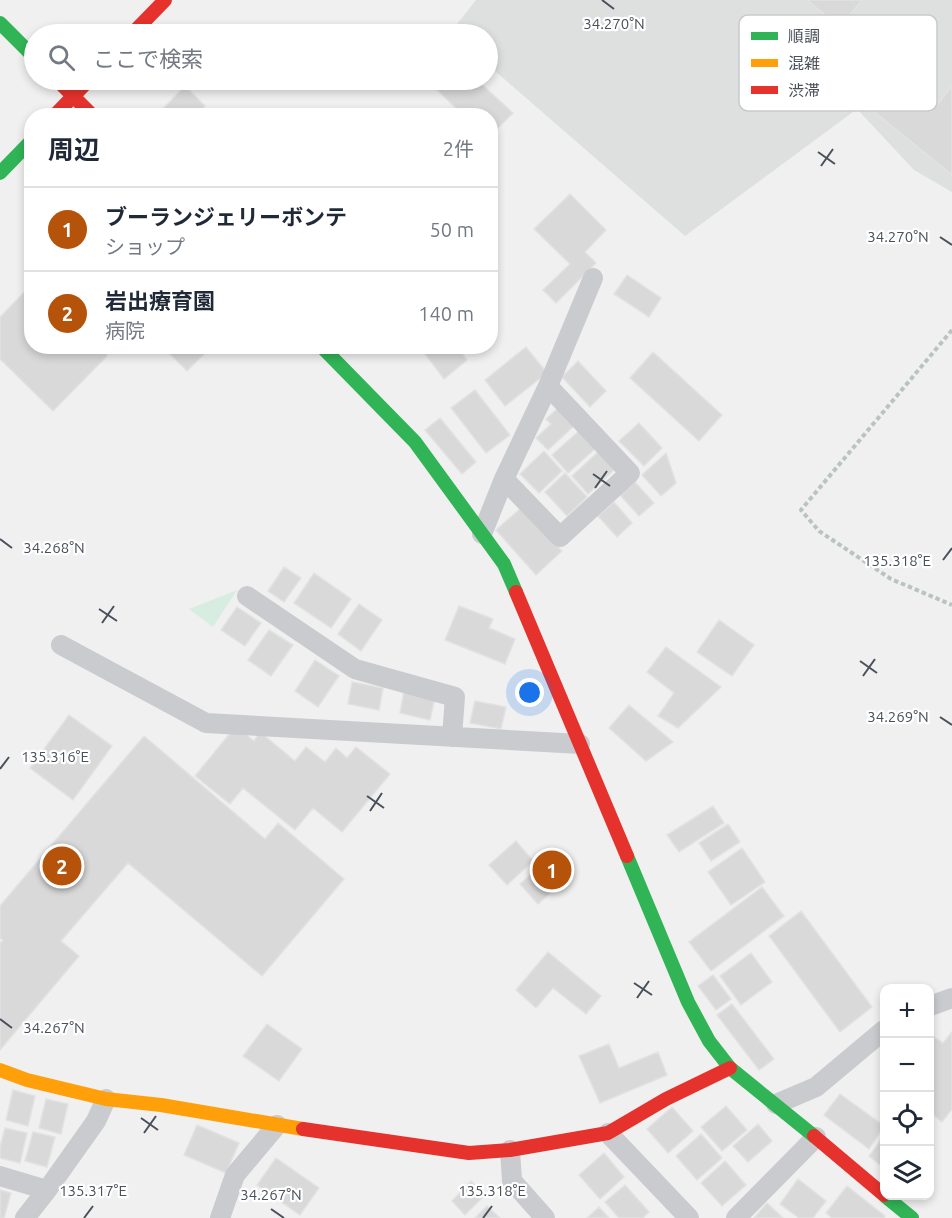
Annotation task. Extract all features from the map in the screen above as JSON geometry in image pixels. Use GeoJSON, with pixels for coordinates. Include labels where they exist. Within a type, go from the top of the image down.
{"type":"FeatureCollection","features":[{"type":"Feature","properties":{"kind":"street"},"geometry":{"type":"LineString","coordinates":[[142,24],[165,0]]}},
{"type":"Feature","properties":{"kind":"street"},"geometry":{"type":"LineString","coordinates":[[0,23],[24,47]]}},
{"type":"Feature","properties":{"kind":"street"},"geometry":{"type":"LineString","coordinates":[[67,90],[85,108]]}},
{"type":"Feature","properties":{"kind":"street"},"geometry":{"type":"LineString","coordinates":[[62,108],[79,90]]}},
{"type":"Feature","properties":{"kind":"street"},"geometry":{"type":"LineString","coordinates":[[0,173],[24,148]]}},
{"type":"Feature","properties":{"kind":"street"},"geometry":{"type":"LineString","coordinates":[[482,534],[593,278]]}},
{"type":"Feature","properties":{"kind":"street"},"geometry":{"type":"LineString","coordinates":[[329,354],[415,442],[504,564],[688,1002],[709,1041],[730,1068],[880,1191]]}},
{"type":"Feature","properties":{"kind":"street"},"geometry":{"type":"LineString","coordinates":[[504,479],[560,537],[630,473],[548,386]]}},
{"type":"Feature","properties":{"kind":"street"},"geometry":{"type":"LineString","coordinates":[[247,596],[355,669],[455,697],[452,737]]}},
{"type":"Feature","properties":{"kind":"street"},"geometry":{"type":"LineString","coordinates":[[61,645],[206,723],[580,744]]}},
{"type":"Feature","properties":{"kind":"street"},"geometry":{"type":"LineString","coordinates":[[934,1005],[952,998]]}},
{"type":"Feature","properties":{"kind":"street"},"geometry":{"type":"LineString","coordinates":[[776,1104],[816,1087],[880,1034]]}},
{"type":"Feature","properties":{"kind":"street"},"geometry":{"type":"LineString","coordinates":[[0,1070],[27,1080],[106,1099],[161,1105],[277,1125],[469,1153],[510,1150],[608,1132],[666,1099],[730,1068]]}},
{"type":"Feature","properties":{"kind":"street"},"geometry":{"type":"LineString","coordinates":[[25,1218],[96,1120],[106,1099]]}},
{"type":"Feature","properties":{"kind":"street"},"geometry":{"type":"LineString","coordinates":[[220,1218],[235,1175],[277,1125]]}},
{"type":"Feature","properties":{"kind":"street"},"geometry":{"type":"LineString","coordinates":[[608,1132],[689,1218]]}},
{"type":"Feature","properties":{"kind":"street"},"geometry":{"type":"LineString","coordinates":[[736,1218],[816,1137]]}},
{"type":"Feature","properties":{"kind":"street"},"geometry":{"type":"LineString","coordinates":[[510,1150],[512,1181],[538,1215]]}},
{"type":"Feature","properties":{"kind":"street"},"geometry":{"type":"LineString","coordinates":[[0,1176],[47,1190]]}},
{"type":"Feature","properties":{"kind":"street"},"geometry":{"type":"LineString","coordinates":[[891,1200],[912,1218]]}},
{"type":"Feature","properties":{"kind":"path"},"geometry":{"type":"LineString","coordinates":[[952,330],[801,510],[819,531],[891,579],[952,605]]}},
{"type":"Feature","properties":{"kind":"shaded area"},"geometry":{"type":"Polygon","coordinates":[[[476,0],[952,0],[952,192],[914,170],[859,111],[937,111],[937,15],[739,15],[739,111],[854,111],[685,236],[498,74],[498,24],[457,24],[476,0]]]}},
{"type":"Feature","properties":{"kind":"green space"},"geometry":{"type":"Polygon","coordinates":[[[237,590],[213,627],[189,609],[237,590]]]}},
{"type":"Feature","properties":{"kind":"building"},"geometry":{"type":"Polygon","coordinates":[[[807,0],[862,0],[850,15],[825,15],[807,0]]]}},
{"type":"Feature","properties":{"kind":"building"},"geometry":{"type":"Polygon","coordinates":[[[952,86],[952,175],[873,111],[937,111],[937,105],[952,86]]]}},
{"type":"Feature","properties":{"kind":"building"},"geometry":{"type":"Polygon","coordinates":[[[181,90],[189,90],[205,106],[203,108],[164,108],[181,90]]]}},
{"type":"Feature","properties":{"kind":"building"},"geometry":{"type":"Polygon","coordinates":[[[437,90],[488,90],[513,113],[498,128],[498,108],[456,108],[437,90]]]}},
{"type":"Feature","properties":{"kind":"building"},"geometry":{"type":"Polygon","coordinates":[[[570,194],[606,230],[585,252],[596,263],[556,303],[543,290],[570,264],[534,229],[570,194]]]}},
{"type":"Feature","properties":{"kind":"building"},"geometry":{"type":"Polygon","coordinates":[[[627,275],[661,298],[649,317],[614,294],[627,275]]]}},
{"type":"Feature","properties":{"kind":"building"},"geometry":{"type":"Polygon","coordinates":[[[24,292],[24,354],[107,354],[107,356],[53,411],[0,359],[0,317],[24,292]]]}},
{"type":"Feature","properties":{"kind":"building"},"geometry":{"type":"Polygon","coordinates":[[[526,347],[547,373],[505,406],[485,380],[526,347]]]}},
{"type":"Feature","properties":{"kind":"building"},"geometry":{"type":"Polygon","coordinates":[[[653,352],[722,415],[699,441],[630,378],[653,352]]]}},
{"type":"Feature","properties":{"kind":"building"},"geometry":{"type":"Polygon","coordinates":[[[170,354],[204,354],[187,371],[170,354]]]}},
{"type":"Feature","properties":{"kind":"building"},"geometry":{"type":"Polygon","coordinates":[[[425,354],[463,354],[467,360],[444,379],[425,354]]]}},
{"type":"Feature","properties":{"kind":"building"},"geometry":{"type":"Polygon","coordinates":[[[578,361],[606,391],[590,407],[562,377],[578,361]]]}},
{"type":"Feature","properties":{"kind":"building"},"geometry":{"type":"Polygon","coordinates":[[[475,390],[510,435],[486,453],[451,408],[475,390]]]}},
{"type":"Feature","properties":{"kind":"building"},"geometry":{"type":"Polygon","coordinates":[[[559,407],[575,425],[548,450],[536,438],[551,424],[546,419],[559,407]]]}},
{"type":"Feature","properties":{"kind":"building"},"geometry":{"type":"Polygon","coordinates":[[[440,418],[476,462],[462,474],[425,430],[440,418]]]}},
{"type":"Feature","properties":{"kind":"building"},"geometry":{"type":"Polygon","coordinates":[[[639,423],[662,448],[644,466],[619,441],[639,423]]]}},
{"type":"Feature","properties":{"kind":"building"},"geometry":{"type":"Polygon","coordinates":[[[580,430],[596,448],[568,473],[552,455],[580,430]]]}},
{"type":"Feature","properties":{"kind":"building"},"geometry":{"type":"Polygon","coordinates":[[[544,451],[562,471],[539,493],[520,474],[544,451]]]}},
{"type":"Feature","properties":{"kind":"building"},"geometry":{"type":"Polygon","coordinates":[[[599,451],[615,469],[588,494],[572,476],[599,451]]]}},
{"type":"Feature","properties":{"kind":"building"},"geometry":{"type":"Polygon","coordinates":[[[666,453],[676,483],[661,496],[642,475],[666,453]]]}},
{"type":"Feature","properties":{"kind":"building"},"geometry":{"type":"Polygon","coordinates":[[[565,473],[587,497],[567,516],[545,492],[565,473]]]}},
{"type":"Feature","properties":{"kind":"building"},"geometry":{"type":"Polygon","coordinates":[[[635,482],[654,503],[639,516],[620,495],[635,482]]]}},
{"type":"Feature","properties":{"kind":"building"},"geometry":{"type":"Polygon","coordinates":[[[614,502],[632,523],[617,537],[598,516],[614,502]]]}},
{"type":"Feature","properties":{"kind":"building"},"geometry":{"type":"Polygon","coordinates":[[[522,507],[562,551],[536,575],[496,530],[522,507]]]}},
{"type":"Feature","properties":{"kind":"building"},"geometry":{"type":"Polygon","coordinates":[[[284,567],[301,578],[284,602],[268,591],[284,567]]]}},
{"type":"Feature","properties":{"kind":"building"},"geometry":{"type":"Polygon","coordinates":[[[314,573],[351,599],[331,628],[294,603],[314,573]]]}},
{"type":"Feature","properties":{"kind":"building"},"geometry":{"type":"Polygon","coordinates":[[[359,604],[382,620],[361,651],[338,634],[359,604]]]}},
{"type":"Feature","properties":{"kind":"building"},"geometry":{"type":"Polygon","coordinates":[[[459,606],[493,619],[489,628],[515,639],[505,664],[445,640],[459,606]]]}},
{"type":"Feature","properties":{"kind":"building"},"geometry":{"type":"Polygon","coordinates":[[[237,607],[261,623],[245,646],[221,630],[237,607]]]}},
{"type":"Feature","properties":{"kind":"building"},"geometry":{"type":"Polygon","coordinates":[[[719,620],[754,645],[732,676],[697,652],[719,620]]]}},
{"type":"Feature","properties":{"kind":"building"},"geometry":{"type":"Polygon","coordinates":[[[269,630],[293,645],[271,676],[248,660],[269,630]]]}},
{"type":"Feature","properties":{"kind":"building"},"geometry":{"type":"Polygon","coordinates":[[[666,647],[721,687],[678,728],[658,716],[674,693],[647,672],[666,647]]]}},
{"type":"Feature","properties":{"kind":"building"},"geometry":{"type":"Polygon","coordinates":[[[315,660],[339,676],[318,707],[295,691],[315,660]]]}},
{"type":"Feature","properties":{"kind":"building"},"geometry":{"type":"Polygon","coordinates":[[[352,682],[383,688],[379,710],[348,704],[352,682]]]}},
{"type":"Feature","properties":{"kind":"building"},"geometry":{"type":"Polygon","coordinates":[[[404,691],[435,698],[430,720],[400,713],[404,691]]]}},
{"type":"Feature","properties":{"kind":"building"},"geometry":{"type":"Polygon","coordinates":[[[475,701],[506,707],[501,729],[470,723],[475,701]]]}},
{"type":"Feature","properties":{"kind":"building"},"geometry":{"type":"Polygon","coordinates":[[[629,705],[673,742],[646,761],[609,728],[629,705]]]}},
{"type":"Feature","properties":{"kind":"building"},"geometry":{"type":"Polygon","coordinates":[[[69,715],[112,746],[73,800],[30,768],[69,715]]]}},
{"type":"Feature","properties":{"kind":"building"},"geometry":{"type":"Polygon","coordinates":[[[236,726],[254,741],[260,732],[295,761],[306,747],[325,762],[336,748],[347,758],[356,747],[390,774],[342,832],[313,808],[295,830],[243,788],[230,804],[195,776],[236,726]]]}},
{"type":"Feature","properties":{"kind":"building"},"geometry":{"type":"Polygon","coordinates":[[[144,736],[265,839],[278,823],[344,879],[262,976],[128,863],[61,941],[79,956],[0,1050],[0,943],[3,940],[0,938],[0,906],[144,736]]]}},
{"type":"Feature","properties":{"kind":"building"},"geometry":{"type":"Polygon","coordinates":[[[713,806],[724,823],[679,852],[667,835],[713,806]]]}},
{"type":"Feature","properties":{"kind":"building"},"geometry":{"type":"Polygon","coordinates":[[[728,824],[740,842],[711,861],[699,843],[728,824]]]}},
{"type":"Feature","properties":{"kind":"building"},"geometry":{"type":"Polygon","coordinates":[[[516,841],[533,861],[507,885],[489,865],[516,841]]]}},
{"type":"Feature","properties":{"kind":"building"},"geometry":{"type":"Polygon","coordinates":[[[742,848],[765,882],[731,905],[708,872],[742,848]]]}},
{"type":"Feature","properties":{"kind":"building"},"geometry":{"type":"Polygon","coordinates":[[[547,860],[565,880],[538,904],[520,884],[547,860]]]}},
{"type":"Feature","properties":{"kind":"building"},"geometry":{"type":"Polygon","coordinates":[[[762,887],[784,916],[711,971],[689,942],[762,887]]]}},
{"type":"Feature","properties":{"kind":"building"},"geometry":{"type":"Polygon","coordinates":[[[801,911],[872,1007],[840,1032],[769,936],[801,911]]]}},
{"type":"Feature","properties":{"kind":"building"},"geometry":{"type":"Polygon","coordinates":[[[548,952],[601,996],[586,1014],[553,988],[536,1008],[516,990],[548,952]]]}},
{"type":"Feature","properties":{"kind":"building"},"geometry":{"type":"Polygon","coordinates":[[[751,953],[772,982],[741,1005],[720,976],[751,953]]]}},
{"type":"Feature","properties":{"kind":"building"},"geometry":{"type":"Polygon","coordinates":[[[713,975],[731,999],[716,1010],[698,986],[713,975]]]}},
{"type":"Feature","properties":{"kind":"building"},"geometry":{"type":"Polygon","coordinates":[[[732,1004],[774,1059],[759,1070],[717,1015],[732,1004]]]}},
{"type":"Feature","properties":{"kind":"building"},"geometry":{"type":"Polygon","coordinates":[[[267,1024],[302,1049],[279,1081],[243,1056],[267,1024]]]}},
{"type":"Feature","properties":{"kind":"building"},"geometry":{"type":"Polygon","coordinates":[[[952,1032],[952,1109],[942,1122],[934,1115],[934,1037],[943,1043],[952,1032]]]}},
{"type":"Feature","properties":{"kind":"building"},"geometry":{"type":"Polygon","coordinates":[[[609,1044],[619,1068],[658,1052],[667,1075],[600,1103],[579,1056],[609,1044]]]}},
{"type":"Feature","properties":{"kind":"building"},"geometry":{"type":"Polygon","coordinates":[[[13,1090],[35,1096],[28,1126],[6,1120],[13,1090]]]}},
{"type":"Feature","properties":{"kind":"building"},"geometry":{"type":"Polygon","coordinates":[[[840,1094],[880,1123],[880,1132],[869,1149],[824,1115],[840,1094]]]}},
{"type":"Feature","properties":{"kind":"building"},"geometry":{"type":"Polygon","coordinates":[[[46,1099],[68,1104],[61,1134],[39,1128],[46,1099]]]}},
{"type":"Feature","properties":{"kind":"building"},"geometry":{"type":"Polygon","coordinates":[[[726,1106],[747,1130],[722,1151],[701,1127],[726,1106]]]}},
{"type":"Feature","properties":{"kind":"building"},"geometry":{"type":"Polygon","coordinates":[[[672,1107],[693,1131],[668,1153],[647,1129],[672,1107]]]}},
{"type":"Feature","properties":{"kind":"building"},"geometry":{"type":"Polygon","coordinates":[[[758,1124],[772,1141],[748,1162],[733,1146],[758,1124]]]}},
{"type":"Feature","properties":{"kind":"building"},"geometry":{"type":"Polygon","coordinates":[[[197,1125],[239,1143],[226,1173],[184,1155],[197,1125]]]}},
{"type":"Feature","properties":{"kind":"building"},"geometry":{"type":"Polygon","coordinates":[[[5,1128],[27,1133],[20,1163],[0,1158],[0,1147],[5,1128]]]}},
{"type":"Feature","properties":{"kind":"building"},"geometry":{"type":"Polygon","coordinates":[[[33,1132],[55,1137],[47,1167],[25,1161],[33,1132]]]}},
{"type":"Feature","properties":{"kind":"building"},"geometry":{"type":"Polygon","coordinates":[[[701,1134],[722,1158],[697,1180],[676,1156],[701,1134]]]}},
{"type":"Feature","properties":{"kind":"building"},"geometry":{"type":"Polygon","coordinates":[[[880,1141],[880,1165],[869,1156],[880,1141]]]}},
{"type":"Feature","properties":{"kind":"building"},"geometry":{"type":"Polygon","coordinates":[[[604,1153],[624,1177],[600,1199],[579,1175],[604,1153]]]}},
{"type":"Feature","properties":{"kind":"building"},"geometry":{"type":"Polygon","coordinates":[[[276,1158],[319,1188],[300,1215],[257,1185],[276,1158]]]}},
{"type":"Feature","properties":{"kind":"building"},"geometry":{"type":"Polygon","coordinates":[[[725,1161],[746,1185],[722,1206],[701,1183],[725,1161]]]}},
{"type":"Feature","properties":{"kind":"building"},"geometry":{"type":"Polygon","coordinates":[[[798,1179],[826,1201],[813,1218],[799,1218],[780,1204],[798,1179]]]}},
{"type":"Feature","properties":{"kind":"building"},"geometry":{"type":"Polygon","coordinates":[[[471,1181],[485,1195],[465,1215],[452,1201],[471,1181]]]}},
{"type":"Feature","properties":{"kind":"building"},"geometry":{"type":"Polygon","coordinates":[[[625,1185],[649,1212],[643,1218],[619,1218],[605,1202],[625,1185]]]}},
{"type":"Feature","properties":{"kind":"building"},"geometry":{"type":"Polygon","coordinates":[[[847,1186],[885,1216],[884,1218],[832,1218],[826,1213],[847,1186]]]}},
{"type":"Feature","properties":{"kind":"building"},"geometry":{"type":"Polygon","coordinates":[[[0,1190],[11,1193],[4,1218],[0,1218],[0,1190]]]}},
{"type":"Feature","properties":{"kind":"building"},"geometry":{"type":"Polygon","coordinates":[[[767,1203],[783,1218],[754,1218],[767,1203]]]}},
{"type":"Feature","properties":{"kind":"building"},"geometry":{"type":"Polygon","coordinates":[[[487,1206],[500,1218],[475,1218],[487,1206]]]}},
{"type":"Feature","properties":{"kind":"building"},"geometry":{"type":"Polygon","coordinates":[[[599,1207],[609,1218],[587,1218],[599,1207]]]}},
{"type":"Feature","properties":{"kind":"traffic: fast"},"geometry":{"type":"LineString","coordinates":[[0,23],[24,47]]}},
{"type":"Feature","properties":{"kind":"traffic: fast"},"geometry":{"type":"LineString","coordinates":[[0,173],[24,148]]}},
{"type":"Feature","properties":{"kind":"traffic: fast"},"geometry":{"type":"LineString","coordinates":[[329,354],[415,442],[504,564],[516,592]]}},
{"type":"Feature","properties":{"kind":"traffic: fast"},"geometry":{"type":"LineString","coordinates":[[627,856],[688,1002],[709,1041],[730,1068],[814,1136]]}},
{"type":"Feature","properties":{"kind":"traffic: fast"},"geometry":{"type":"LineString","coordinates":[[890,1200],[912,1218]]}},
{"type":"Feature","properties":{"kind":"traffic: slow"},"geometry":{"type":"LineString","coordinates":[[0,1070],[27,1080],[106,1099],[161,1105],[303,1129]]}},
{"type":"Feature","properties":{"kind":"traffic: jam"},"geometry":{"type":"LineString","coordinates":[[142,24],[165,0]]}},
{"type":"Feature","properties":{"kind":"traffic: jam"},"geometry":{"type":"LineString","coordinates":[[67,90],[85,108]]}},
{"type":"Feature","properties":{"kind":"traffic: jam"},"geometry":{"type":"LineString","coordinates":[[62,108],[79,90]]}},
{"type":"Feature","properties":{"kind":"traffic: jam"},"geometry":{"type":"LineString","coordinates":[[516,592],[627,856]]}},
{"type":"Feature","properties":{"kind":"traffic: jam"},"geometry":{"type":"LineString","coordinates":[[303,1129],[469,1153],[510,1150],[608,1133],[666,1099],[730,1068]]}},
{"type":"Feature","properties":{"kind":"traffic: jam"},"geometry":{"type":"LineString","coordinates":[[814,1136],[880,1192]]}},
{"type":"Feature","properties":{"kind":"place","name":"岩出療育園"},"geometry":{"type":"Point","coordinates":[62,866]}},
{"type":"Feature","properties":{"kind":"place","name":"ブーランジェリーボンテ"},"geometry":{"type":"Point","coordinates":[552,870]}}]}
